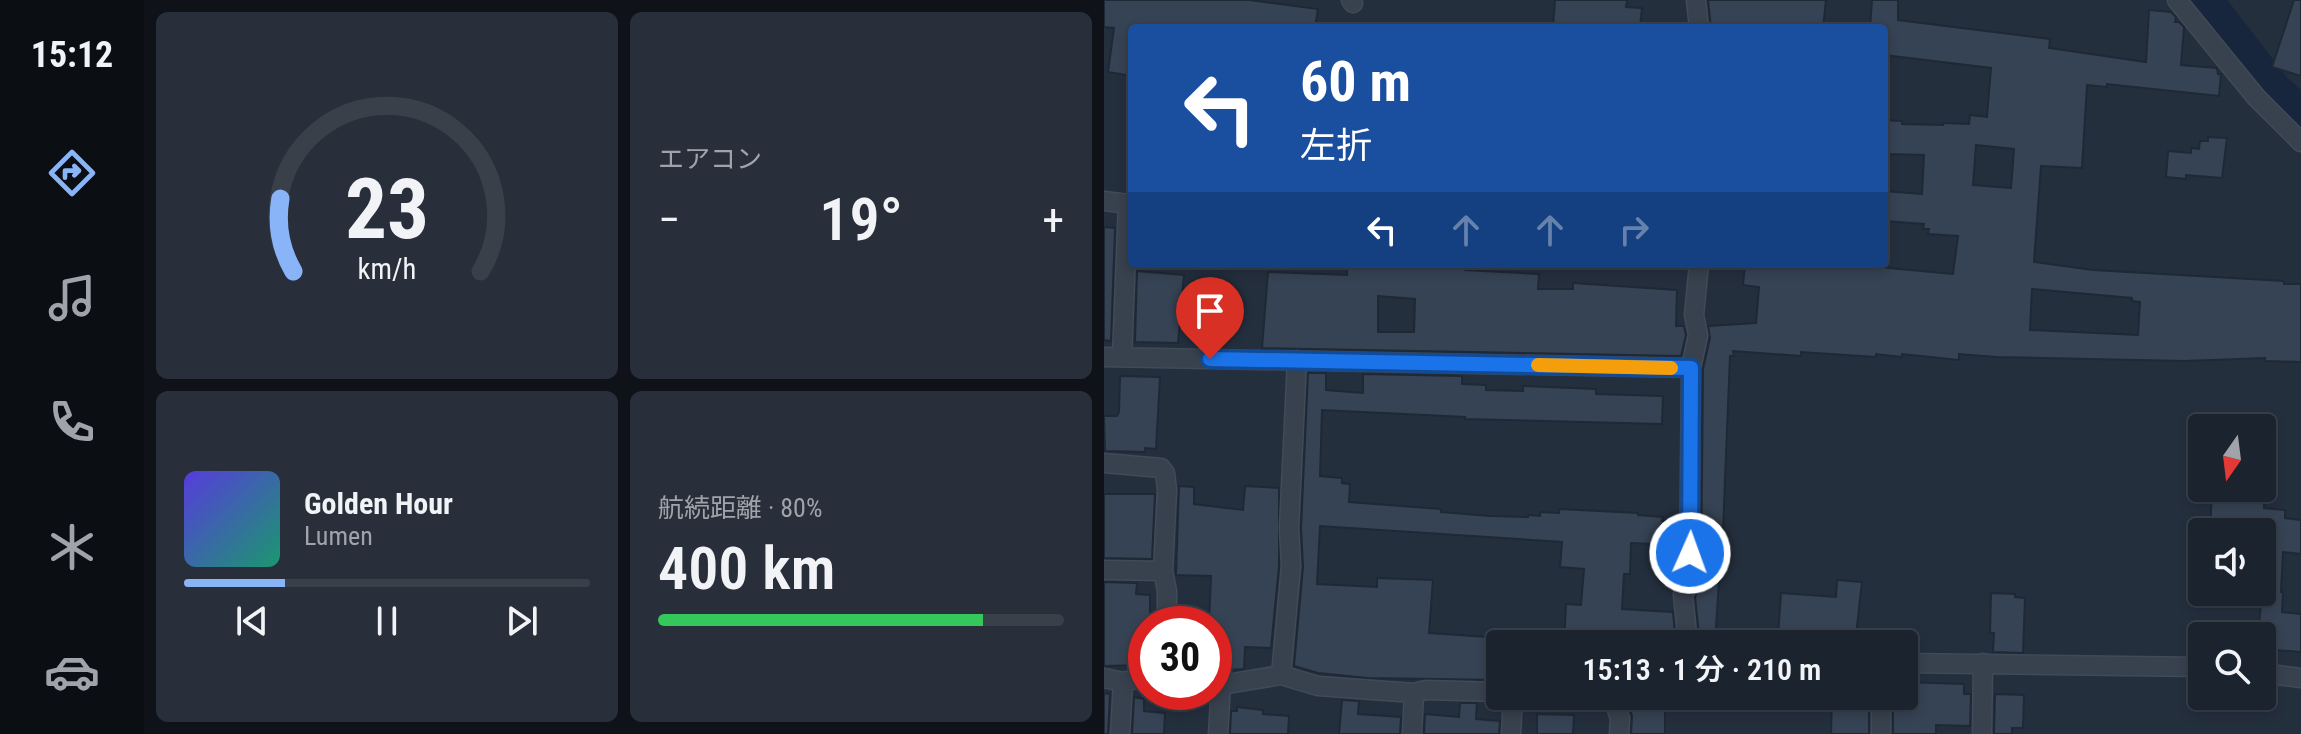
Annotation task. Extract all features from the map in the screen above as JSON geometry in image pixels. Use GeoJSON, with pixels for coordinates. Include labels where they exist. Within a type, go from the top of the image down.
{"type":"FeatureCollection","features":[{"type":"Feature","properties":{"kind":"street"},"geometry":{"type":"LineString","coordinates":[[1696,0],[1699,24]]}},
{"type":"Feature","properties":{"kind":"street"},"geometry":{"type":"LineString","coordinates":[[2177,0],[2256,97],[2301,142]]}},
{"type":"Feature","properties":{"kind":"street"},"geometry":{"type":"LineString","coordinates":[[1104,201],[1128,204],[1113,357],[1691,368]]}},
{"type":"Feature","properties":{"kind":"street"},"geometry":{"type":"LineString","coordinates":[[1687,630],[1683,595],[1689,583],[1691,368],[1698,335],[1694,315],[1699,268]]}},
{"type":"Feature","properties":{"kind":"street"},"geometry":{"type":"LineString","coordinates":[[1281,675],[1291,566],[1289,528],[1297,360]]}},
{"type":"Feature","properties":{"kind":"street"},"geometry":{"type":"LineString","coordinates":[[1104,463],[1161,468],[1165,473],[1163,571],[1167,606]]}},
{"type":"Feature","properties":{"kind":"street"},"geometry":{"type":"LineString","coordinates":[[1104,570],[1163,571]]}},
{"type":"Feature","properties":{"kind":"street"},"geometry":{"type":"LineString","coordinates":[[1918,663],[2188,667]]}},
{"type":"Feature","properties":{"kind":"street"},"geometry":{"type":"LineString","coordinates":[[1982,734],[1983,663]]}},
{"type":"Feature","properties":{"kind":"street"},"geometry":{"type":"LineString","coordinates":[[1232,682],[1281,675],[1318,686],[1414,693],[1426,690],[1486,692]]}},
{"type":"Feature","properties":{"kind":"street"},"geometry":{"type":"LineString","coordinates":[[2276,675],[2301,678]]}},
{"type":"Feature","properties":{"kind":"street"},"geometry":{"type":"LineString","coordinates":[[1104,678],[1128,681]]}},
{"type":"Feature","properties":{"kind":"street"},"geometry":{"type":"LineString","coordinates":[[1120,734],[1123,682]]}},
{"type":"Feature","properties":{"kind":"street"},"geometry":{"type":"LineString","coordinates":[[1412,734],[1414,693]]}},
{"type":"Feature","properties":{"kind":"street"},"geometry":{"type":"LineString","coordinates":[[1218,710],[1218,734]]}},
{"type":"Feature","properties":{"kind":"street"},"geometry":{"type":"LineString","coordinates":[[1511,734],[1512,710]]}},
{"type":"Feature","properties":{"kind":"street"},"geometry":{"type":"LineString","coordinates":[[1618,710],[1619,734]]}},
{"type":"Feature","properties":{"kind":"street"},"geometry":{"type":"LineString","coordinates":[[1881,710],[1881,734]]}},
{"type":"Feature","properties":{"kind":"building"},"geometry":{"type":"Polygon","coordinates":[[[1104,0],[1249,0],[1318,9],[1316,24],[1128,24],[1128,75],[1108,72],[1114,28],[1104,27],[1104,0]]]}},
{"type":"Feature","properties":{"kind":"building"},"geometry":{"type":"Polygon","coordinates":[[[1555,0],[1627,0],[1626,7],[1642,8],[1640,24],[1553,24],[1555,0]]]}},
{"type":"Feature","properties":{"kind":"building"},"geometry":{"type":"Polygon","coordinates":[[[1708,0],[1826,0],[1823,24],[1711,24],[1708,0]]]}},
{"type":"Feature","properties":{"kind":"building"},"geometry":{"type":"Polygon","coordinates":[[[1872,0],[1898,0],[1898,20],[2050,39],[2049,48],[2146,62],[2149,10],[2171,12],[2176,17],[2175,22],[2184,27],[2181,65],[2217,68],[2218,74],[2221,74],[2219,96],[2107,84],[2107,87],[2087,85],[2082,168],[2041,166],[2034,262],[2093,270],[2301,284],[2301,362],[2265,361],[2265,358],[2184,361],[1959,354],[1959,360],[1902,354],[1902,357],[1876,354],[1876,357],[1801,352],[1801,356],[1733,351],[1734,356],[1730,356],[1723,530],[1719,530],[1716,630],[1699,630],[1695,597],[1701,583],[1703,369],[1710,338],[1708,326],[1756,323],[1759,287],[1743,285],[1745,268],[1888,268],[1953,274],[1958,236],[1928,234],[1929,229],[1923,229],[1924,224],[1888,221],[1888,191],[1922,194],[1924,155],[1888,154],[1888,120],[1902,121],[1902,124],[1943,125],[1969,124],[1970,115],[1987,117],[1991,68],[1888,55],[1888,24],[1870,24],[1872,0]],[[1976,145],[1973,185],[2011,188],[2014,149],[1976,145]],[[2032,289],[2030,330],[2138,335],[2140,302],[2132,301],[2132,298],[2032,289]]]}},
{"type":"Feature","properties":{"kind":"building"},"geometry":{"type":"Polygon","coordinates":[[[2294,0],[2301,0],[2301,76],[2272,67],[2294,0]]]}},
{"type":"Feature","properties":{"kind":"building"},"geometry":{"type":"Polygon","coordinates":[[[2208,137],[2227,138],[2222,178],[2166,177],[2168,151],[2191,153],[2191,148],[2199,149],[2200,141],[2208,141],[2208,137]]]}},
{"type":"Feature","properties":{"kind":"building"},"geometry":{"type":"Polygon","coordinates":[[[1104,227],[1115,228],[1111,341],[1104,340],[1104,227]]]}},
{"type":"Feature","properties":{"kind":"building"},"geometry":{"type":"Polygon","coordinates":[[[1347,268],[1465,268],[1539,274],[1538,289],[1573,289],[1573,283],[1677,290],[1676,326],[1684,326],[1686,335],[1681,356],[1262,348],[1268,272],[1347,275],[1347,268]],[[1378,296],[1378,332],[1414,332],[1415,299],[1378,296]]]}},
{"type":"Feature","properties":{"kind":"building"},"geometry":{"type":"Polygon","coordinates":[[[1137,271],[1184,275],[1178,343],[1135,342],[1137,271]]]}},
{"type":"Feature","properties":{"kind":"building"},"geometry":{"type":"Polygon","coordinates":[[[1308,373],[1326,373],[1326,390],[1363,393],[1363,374],[1462,376],[1462,384],[1486,385],[1486,390],[1523,391],[1523,386],[1596,389],[1596,394],[1663,396],[1662,424],[1465,419],[1322,410],[1320,476],[1342,478],[1342,483],[1350,484],[1349,502],[1490,516],[1540,516],[1540,512],[1559,513],[1559,509],[1638,513],[1663,517],[1662,521],[1678,521],[1677,545],[1631,543],[1630,574],[1624,574],[1622,609],[1673,612],[1675,630],[1565,630],[1566,604],[1581,605],[1584,569],[1560,567],[1562,542],[1320,526],[1317,584],[1377,587],[1377,578],[1433,580],[1429,633],[1486,637],[1486,680],[1367,678],[1318,673],[1294,666],[1303,567],[1301,528],[1308,373]]]}},
{"type":"Feature","properties":{"kind":"building"},"geometry":{"type":"Polygon","coordinates":[[[1120,376],[1160,377],[1156,449],[1145,448],[1145,452],[1105,451],[1104,416],[1117,416],[1119,412],[1120,376]]]}},
{"type":"Feature","properties":{"kind":"building"},"geometry":{"type":"Polygon","coordinates":[[[1179,486],[1194,487],[1194,504],[1243,510],[1245,486],[1279,488],[1279,566],[1271,648],[1245,647],[1244,669],[1232,670],[1232,606],[1210,606],[1211,576],[1176,575],[1179,486]]]}},
{"type":"Feature","properties":{"kind":"building"},"geometry":{"type":"Polygon","coordinates":[[[1104,494],[1155,494],[1152,559],[1104,558],[1104,494]]]}},
{"type":"Feature","properties":{"kind":"building"},"geometry":{"type":"Polygon","coordinates":[[[2211,502],[2264,502],[2264,508],[2285,510],[2285,518],[2301,520],[2301,554],[2283,552],[2281,592],[2282,612],[2301,614],[2301,652],[2276,650],[2276,622],[2259,622],[2261,606],[2276,606],[2276,518],[2211,518],[2211,502]]]}},
{"type":"Feature","properties":{"kind":"building"},"geometry":{"type":"Polygon","coordinates":[[[1837,580],[1862,582],[1857,630],[1778,630],[1781,593],[1836,597],[1837,580]]]}},
{"type":"Feature","properties":{"kind":"building"},"geometry":{"type":"Polygon","coordinates":[[[1104,582],[1137,583],[1136,594],[1150,595],[1150,606],[1128,606],[1128,665],[1104,666],[1104,582]]]}},
{"type":"Feature","properties":{"kind":"building"},"geometry":{"type":"Polygon","coordinates":[[[1991,593],[2015,594],[2015,597],[2025,598],[2023,653],[1993,652],[1991,593]]]}},
{"type":"Feature","properties":{"kind":"building"},"geometry":{"type":"Polygon","coordinates":[[[1918,682],[1964,684],[1964,694],[1971,694],[1970,726],[1936,725],[1936,734],[1893,734],[1893,710],[1918,710],[1918,682]]]}},
{"type":"Feature","properties":{"kind":"building"},"geometry":{"type":"Polygon","coordinates":[[[1104,693],[1110,694],[1108,734],[1104,734],[1104,693]]]}},
{"type":"Feature","properties":{"kind":"building"},"geometry":{"type":"Polygon","coordinates":[[[1995,694],[2024,695],[2023,728],[2012,728],[2012,734],[1994,734],[1995,694]]]}},
{"type":"Feature","properties":{"kind":"building"},"geometry":{"type":"Polygon","coordinates":[[[1342,700],[1359,701],[1358,714],[1401,717],[1400,734],[1339,734],[1342,700]]]}},
{"type":"Feature","properties":{"kind":"building"},"geometry":{"type":"Polygon","coordinates":[[[1460,703],[1477,703],[1476,719],[1500,721],[1499,734],[1424,734],[1425,714],[1459,717],[1460,703]]]}},
{"type":"Feature","properties":{"kind":"building"},"geometry":{"type":"Polygon","coordinates":[[[1237,707],[1263,710],[1263,714],[1289,716],[1288,734],[1230,734],[1231,711],[1237,711],[1237,707]]]}},
{"type":"Feature","properties":{"kind":"building"},"geometry":{"type":"Polygon","coordinates":[[[1133,710],[1165,713],[1164,734],[1132,734],[1133,710]]]}},
{"type":"Feature","properties":{"kind":"building"},"geometry":{"type":"Polygon","coordinates":[[[1630,710],[1665,710],[1665,734],[1631,734],[1630,710]]]}},
{"type":"Feature","properties":{"kind":"building"},"geometry":{"type":"Polygon","coordinates":[[[1832,710],[1869,710],[1869,734],[1831,734],[1832,710]]]}},
{"type":"Feature","properties":{"kind":"building"},"geometry":{"type":"Polygon","coordinates":[[[1537,714],[1574,715],[1573,734],[1537,734],[1537,714]]]}},
{"type":"Feature","properties":{"kind":"waterway"},"geometry":{"type":"LineString","coordinates":[[2202,0],[2273,92],[2301,116]]}},
{"type":"Feature","properties":{"kind":"slow traffic"},"geometry":{"type":"LineString","coordinates":[[1538,365],[1671,368]]}},
{"type":"Feature","properties":{"kind":"route"},"geometry":{"type":"LineString","coordinates":[[1210,359],[1691,368],[1690,553]]}}]}
